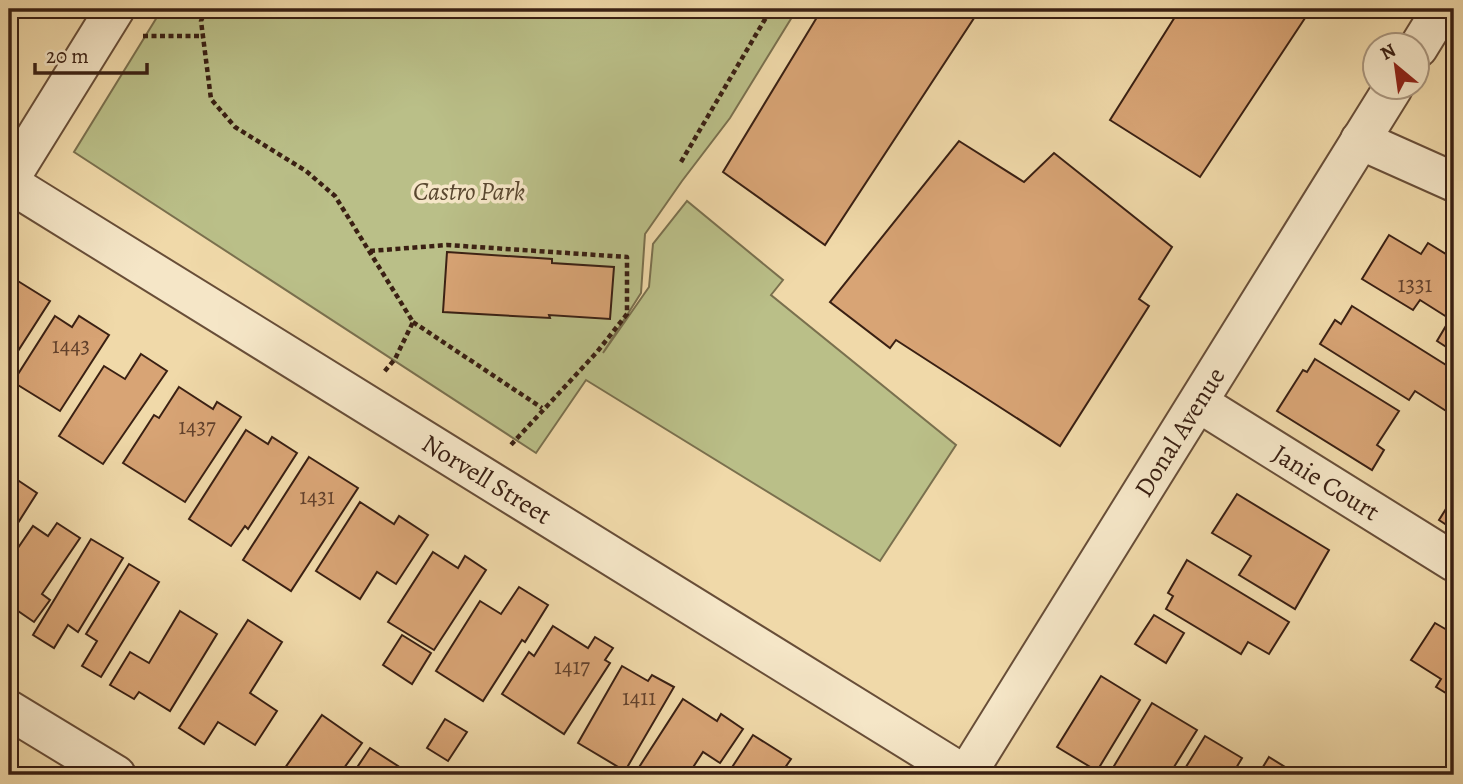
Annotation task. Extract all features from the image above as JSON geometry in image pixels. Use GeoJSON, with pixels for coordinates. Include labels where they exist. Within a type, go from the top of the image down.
{"type":"FeatureCollection","features":[{"type":"Feature","properties":{"kind":"street"},"geometry":{"type":"LineString","coordinates":[[9,181],[115,9]]}},
{"type":"Feature","properties":{"kind":"street"},"geometry":{"type":"LineString","coordinates":[[1428,32],[1442,9]]}},
{"type":"Feature","properties":{"kind":"street","name":"Donal Avenue"},"geometry":{"type":"LineString","coordinates":[[965,775],[1384,102]]}},
{"type":"Feature","properties":{"kind":"street"},"geometry":{"type":"LineString","coordinates":[[1360,140],[1454,182]]}},
{"type":"Feature","properties":{"kind":"street","name":"Norvell Street"},"geometry":{"type":"LineString","coordinates":[[9,181],[965,775]]}},
{"type":"Feature","properties":{"kind":"street","name":"Janie Court"},"geometry":{"type":"LineString","coordinates":[[1199,403],[1454,562]]}},
{"type":"Feature","properties":{"kind":"street"},"geometry":{"type":"LineString","coordinates":[[9,709],[116,775]]}},
{"type":"Feature","properties":{"kind":"path"},"geometry":{"type":"LineString","coordinates":[[206,9],[201,21],[211,99],[235,127],[306,171],[335,196],[413,322],[542,408]]}},
{"type":"Feature","properties":{"kind":"path"},"geometry":{"type":"LineString","coordinates":[[681,162],[771,9]]}},
{"type":"Feature","properties":{"kind":"path"},"geometry":{"type":"LineString","coordinates":[[145,36],[202,36]]}},
{"type":"Feature","properties":{"kind":"path"},"geometry":{"type":"LineString","coordinates":[[370,251],[447,245],[627,257],[627,314],[597,352],[515,439]]}},
{"type":"Feature","properties":{"kind":"path"},"geometry":{"type":"LineString","coordinates":[[395,359],[413,322]]}},
{"type":"Feature","properties":{"kind":"green space","name":"Castro Park"},"geometry":{"type":"Polygon","coordinates":[[[162,9],[797,9],[730,118],[645,234],[641,293],[603,353],[649,287],[653,244],[687,201],[783,280],[771,295],[956,445],[880,561],[586,380],[536,453],[74,152],[162,9]]]}},
{"type":"Feature","properties":{"kind":"building"},"geometry":{"type":"Polygon","coordinates":[[[822,9],[980,9],[825,245],[723,172],[822,9]]]}},
{"type":"Feature","properties":{"kind":"building"},"geometry":{"type":"Polygon","coordinates":[[[1180,9],[1311,9],[1200,177],[1110,120],[1180,9]]]}},
{"type":"Feature","properties":{"kind":"building"},"geometry":{"type":"Polygon","coordinates":[[[959,141],[1024,182],[1054,153],[1172,247],[1139,299],[1149,306],[1060,446],[896,340],[890,348],[830,302],[959,141]]]}},
{"type":"Feature","properties":{"kind":"building"},"geometry":{"type":"Polygon","coordinates":[[[1389,235],[1421,254],[1428,243],[1454,259],[1454,352],[1437,341],[1450,319],[1420,300],[1413,310],[1362,279],[1389,235]]]}},
{"type":"Feature","properties":{"kind":"building"},"geometry":{"type":"Polygon","coordinates":[[[447,252],[552,259],[552,263],[614,267],[610,319],[443,312],[447,252]]]}},
{"type":"Feature","properties":{"kind":"building"},"geometry":{"type":"Polygon","coordinates":[[[13,278],[50,301],[9,365],[9,285],[13,278]]]}},
{"type":"Feature","properties":{"kind":"building"},"geometry":{"type":"Polygon","coordinates":[[[1352,306],[1454,370],[1454,416],[1415,391],[1409,400],[1320,344],[1335,320],[1341,324],[1352,306]]]}},
{"type":"Feature","properties":{"kind":"building"},"geometry":{"type":"Polygon","coordinates":[[[55,316],[72,327],[79,316],[109,335],[60,411],[13,382],[55,316]]]}},
{"type":"Feature","properties":{"kind":"building"},"geometry":{"type":"Polygon","coordinates":[[[141,354],[167,371],[103,464],[59,436],[104,366],[125,379],[141,354]]]}},
{"type":"Feature","properties":{"kind":"building"},"geometry":{"type":"Polygon","coordinates":[[[1315,359],[1399,411],[1377,445],[1384,450],[1372,470],[1277,411],[1303,370],[1307,372],[1315,359]]]}},
{"type":"Feature","properties":{"kind":"building"},"geometry":{"type":"Polygon","coordinates":[[[179,387],[213,409],[217,402],[241,417],[185,502],[123,463],[154,415],[159,418],[179,387]]]}},
{"type":"Feature","properties":{"kind":"building"},"geometry":{"type":"Polygon","coordinates":[[[246,430],[268,444],[272,437],[297,453],[248,529],[245,526],[231,546],[189,519],[246,430]]]}},
{"type":"Feature","properties":{"kind":"building"},"geometry":{"type":"Polygon","coordinates":[[[309,457],[358,488],[291,591],[243,560],[309,457]]]}},
{"type":"Feature","properties":{"kind":"building"},"geometry":{"type":"Polygon","coordinates":[[[10,475],[37,493],[9,537],[9,477],[10,475]]]}},
{"type":"Feature","properties":{"kind":"building"},"geometry":{"type":"Polygon","coordinates":[[[1237,494],[1329,550],[1295,609],[1239,575],[1251,556],[1212,533],[1237,494]]]}},
{"type":"Feature","properties":{"kind":"building"},"geometry":{"type":"Polygon","coordinates":[[[1454,496],[1454,530],[1439,520],[1454,496]]]}},
{"type":"Feature","properties":{"kind":"building"},"geometry":{"type":"Polygon","coordinates":[[[360,502],[394,524],[399,516],[428,535],[396,584],[377,572],[360,599],[316,571],[360,502]]]}},
{"type":"Feature","properties":{"kind":"building"},"geometry":{"type":"Polygon","coordinates":[[[57,523],[80,538],[42,594],[50,600],[34,622],[15,609],[9,619],[9,561],[33,526],[48,536],[57,523]]]}},
{"type":"Feature","properties":{"kind":"building"},"geometry":{"type":"Polygon","coordinates":[[[91,539],[123,558],[78,632],[68,625],[54,648],[33,635],[91,539]]]}},
{"type":"Feature","properties":{"kind":"building"},"geometry":{"type":"Polygon","coordinates":[[[433,552],[458,568],[465,556],[486,570],[434,650],[388,622],[433,552]]]}},
{"type":"Feature","properties":{"kind":"building"},"geometry":{"type":"Polygon","coordinates":[[[1187,560],[1289,622],[1269,654],[1248,642],[1241,654],[1166,609],[1173,596],[1168,593],[1187,560]]]}},
{"type":"Feature","properties":{"kind":"building"},"geometry":{"type":"Polygon","coordinates":[[[129,564],[159,582],[101,677],[82,666],[97,641],[86,634],[129,564]]]}},
{"type":"Feature","properties":{"kind":"building"},"geometry":{"type":"Polygon","coordinates":[[[519,587],[548,605],[483,701],[436,671],[480,601],[501,614],[519,587]]]}},
{"type":"Feature","properties":{"kind":"building"},"geometry":{"type":"Polygon","coordinates":[[[180,611],[217,634],[170,711],[139,692],[134,699],[110,685],[130,652],[149,663],[180,611]]]}},
{"type":"Feature","properties":{"kind":"building"},"geometry":{"type":"Polygon","coordinates":[[[1154,615],[1184,633],[1166,663],[1135,644],[1154,615]]]}},
{"type":"Feature","properties":{"kind":"building"},"geometry":{"type":"Polygon","coordinates":[[[248,620],[282,642],[250,693],[277,711],[255,745],[218,722],[204,744],[179,728],[248,620]]]}},
{"type":"Feature","properties":{"kind":"building"},"geometry":{"type":"Polygon","coordinates":[[[1435,623],[1454,634],[1454,698],[1436,687],[1441,679],[1411,660],[1435,623]]]}},
{"type":"Feature","properties":{"kind":"building"},"geometry":{"type":"Polygon","coordinates":[[[553,626],[588,648],[595,637],[613,648],[605,660],[610,663],[564,734],[502,694],[529,652],[534,656],[553,626]]]}},
{"type":"Feature","properties":{"kind":"building"},"geometry":{"type":"Polygon","coordinates":[[[402,635],[431,653],[412,684],[383,665],[402,635]]]}},
{"type":"Feature","properties":{"kind":"building"},"geometry":{"type":"Polygon","coordinates":[[[622,666],[648,681],[652,675],[674,687],[625,771],[578,743],[622,666]]]}},
{"type":"Feature","properties":{"kind":"building"},"geometry":{"type":"Polygon","coordinates":[[[1101,676],[1140,700],[1097,771],[1057,747],[1101,676]]]}},
{"type":"Feature","properties":{"kind":"building"},"geometry":{"type":"Polygon","coordinates":[[[683,699],[717,721],[721,714],[743,729],[720,763],[703,752],[688,775],[634,775],[683,699]]]}},
{"type":"Feature","properties":{"kind":"building"},"geometry":{"type":"Polygon","coordinates":[[[1152,703],[1197,730],[1169,775],[1116,775],[1111,771],[1152,703]]]}},
{"type":"Feature","properties":{"kind":"building"},"geometry":{"type":"Polygon","coordinates":[[[322,715],[362,743],[339,775],[280,775],[322,715]]]}},
{"type":"Feature","properties":{"kind":"building"},"geometry":{"type":"Polygon","coordinates":[[[445,719],[467,732],[448,761],[427,748],[445,719]]]}},
{"type":"Feature","properties":{"kind":"building"},"geometry":{"type":"Polygon","coordinates":[[[753,735],[791,759],[780,775],[727,775],[753,735]]]}},
{"type":"Feature","properties":{"kind":"building"},"geometry":{"type":"Polygon","coordinates":[[[1205,736],[1242,758],[1232,775],[1181,775],[1205,736]]]}},
{"type":"Feature","properties":{"kind":"building"},"geometry":{"type":"Polygon","coordinates":[[[370,748],[412,775],[352,775],[370,748]]]}},
{"type":"Feature","properties":{"kind":"building"},"geometry":{"type":"Polygon","coordinates":[[[1269,757],[1298,775],[1258,775],[1269,757]]]}}]}
